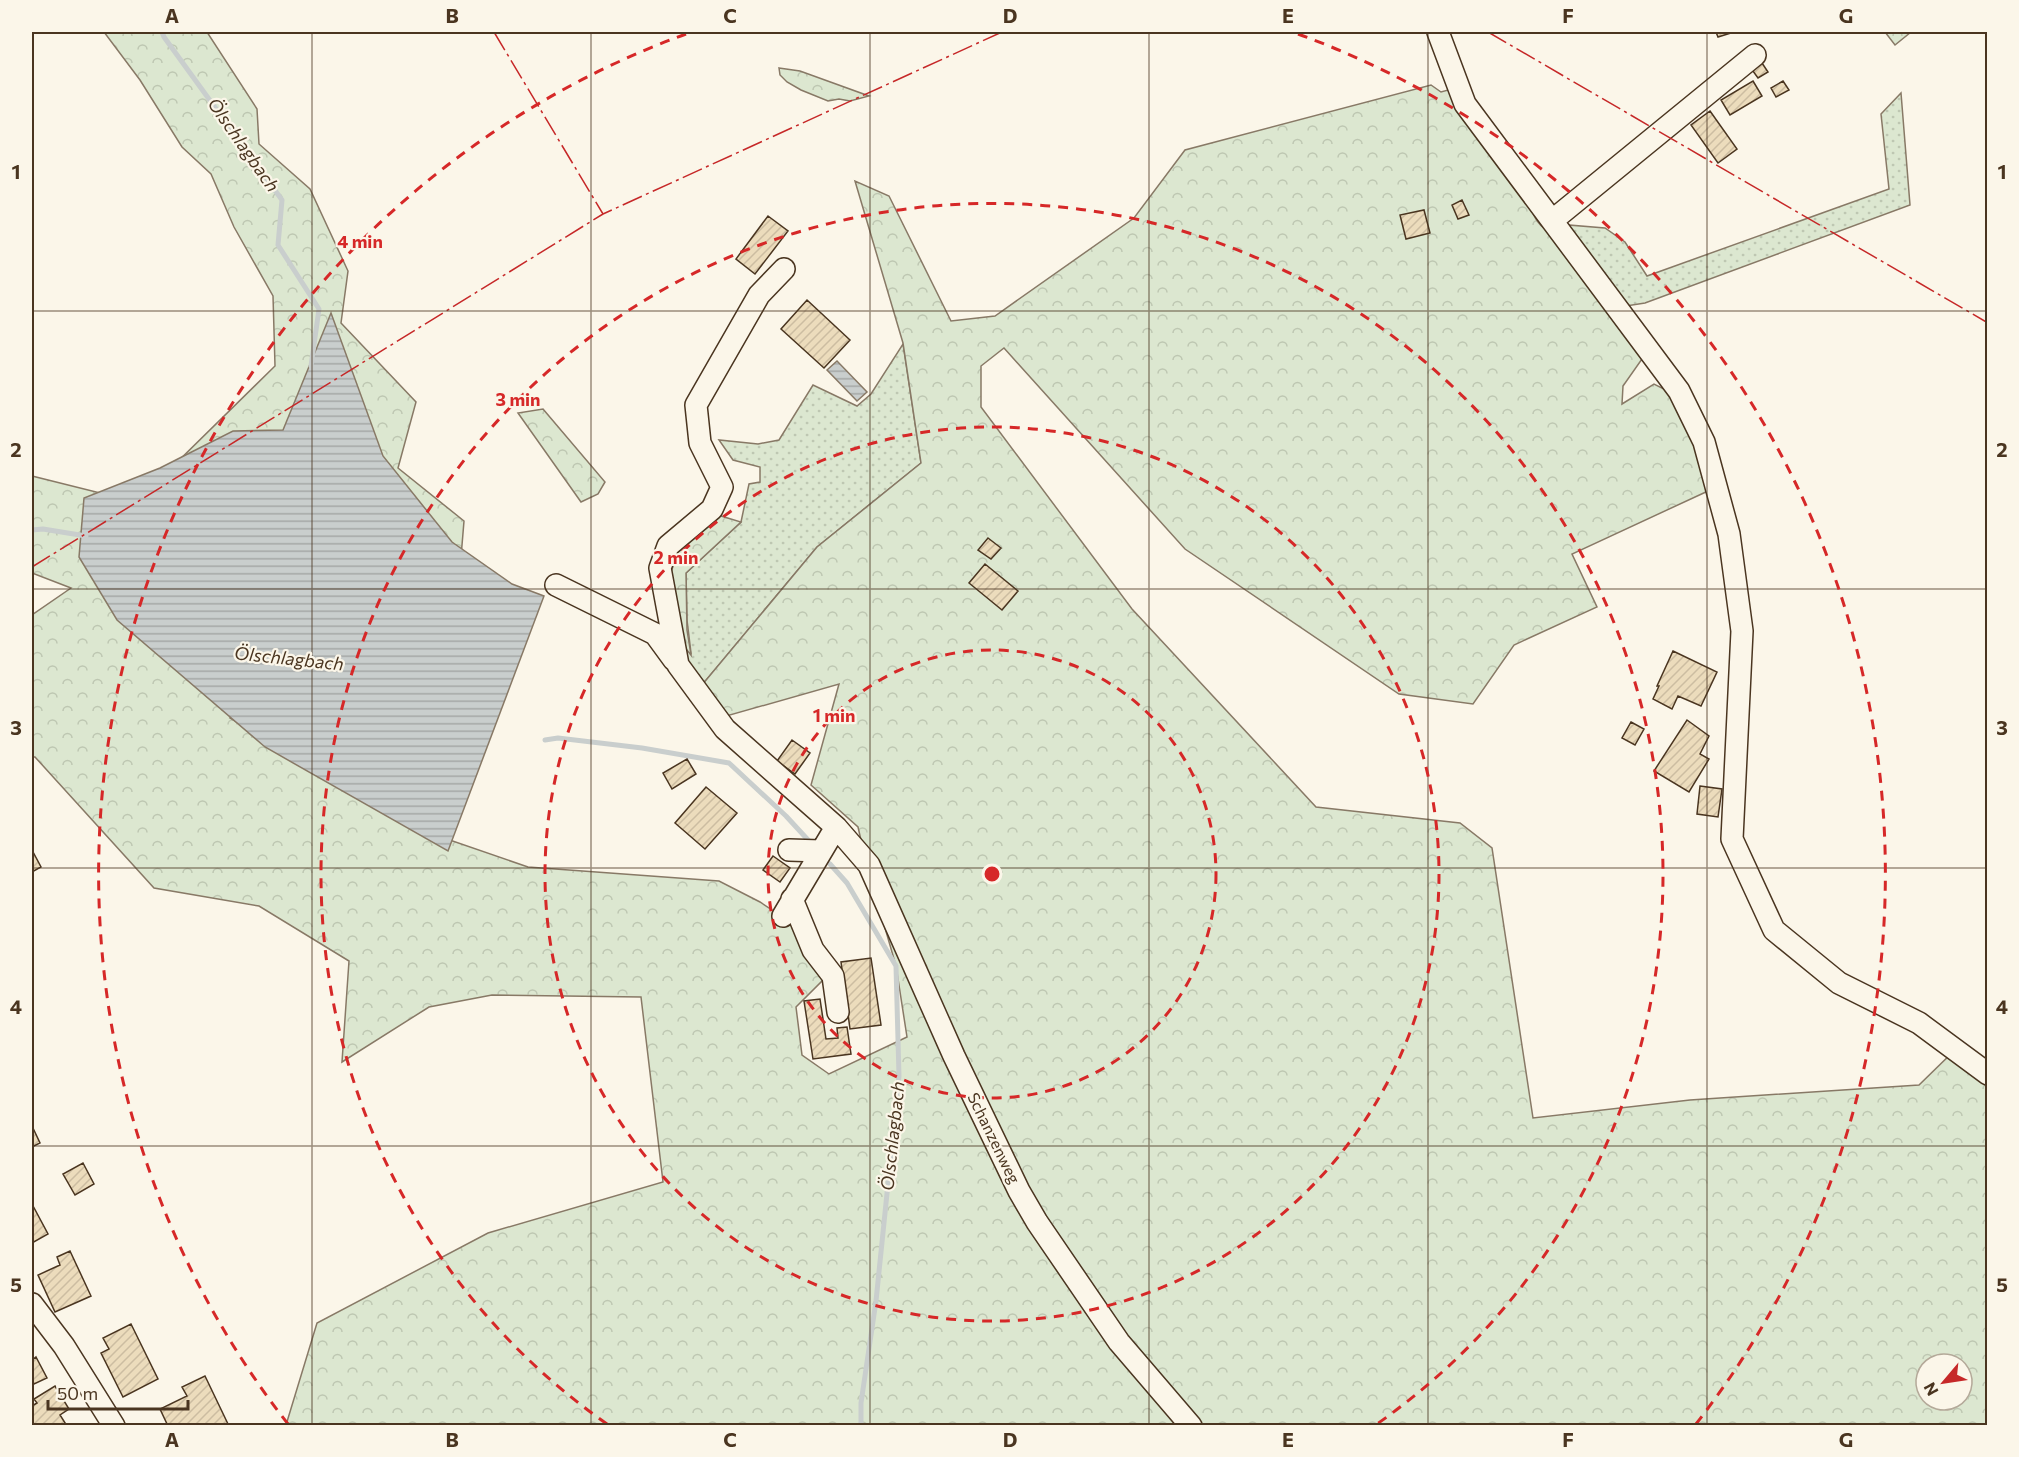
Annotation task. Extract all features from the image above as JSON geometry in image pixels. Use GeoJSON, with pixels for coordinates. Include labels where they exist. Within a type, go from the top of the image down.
{"type":"FeatureCollection","features":[{"type":"Feature","properties":{"kind":"street"},"geometry":{"type":"LineString","coordinates":[[1438,32],[1465,104],[1679,391],[1704,442],[1729,534],[1742,631],[1732,840],[1774,930],[1839,983],[1919,1023],[1988,1074]]}},
{"type":"Feature","properties":{"kind":"street"},"geometry":{"type":"LineString","coordinates":[[1553,220],[1755,55]]}},
{"type":"Feature","properties":{"kind":"street"},"geometry":{"type":"LineString","coordinates":[[678,665],[660,568],[668,546],[712,509],[722,487],[700,443],[696,405],[759,295],[784,269]]}},
{"type":"Feature","properties":{"kind":"street","name":"Schanzenweg"},"geometry":{"type":"LineString","coordinates":[[556,585],[655,634],[725,729],[836,826],[869,865],[954,1056],[1019,1191],[1037,1222],[1119,1342],[1191,1425]]}},
{"type":"Feature","properties":{"kind":"street"},"geometry":{"type":"LineString","coordinates":[[836,826],[788,907],[813,950],[833,976],[838,1012]]}},
{"type":"Feature","properties":{"kind":"street"},"geometry":{"type":"LineString","coordinates":[[789,850],[820,851]]}},
{"type":"Feature","properties":{"kind":"street"},"geometry":{"type":"LineString","coordinates":[[32,1304],[64,1346],[114,1425]]}},
{"type":"Feature","properties":{"kind":"green space"},"geometry":{"type":"Polygon","coordinates":[[[104,32],[207,32],[257,109],[259,144],[310,189],[348,271],[341,323],[416,402],[398,468],[464,521],[461,557],[230,718],[412,827],[528,867],[719,881],[760,902],[793,924],[823,980],[796,1007],[802,1055],[829,1074],[907,1037],[896,966],[858,827],[811,785],[839,684],[723,717],[702,685],[817,547],[921,463],[903,343],[855,181],[889,196],[951,321],[995,316],[1134,218],[1185,150],[1431,85],[1441,92],[1448,90],[1529,204],[1538,222],[1553,233],[1642,359],[1623,386],[1622,404],[1654,384],[1670,392],[1694,443],[1708,491],[1572,554],[1597,607],[1514,645],[1473,704],[1399,694],[1185,549],[1004,348],[981,366],[981,407],[1132,609],[1316,807],[1460,823],[1492,848],[1533,1118],[1690,1100],[1919,1085],[1957,1048],[1987,1066],[1987,1425],[286,1425],[317,1323],[488,1233],[663,1182],[641,997],[492,995],[429,1007],[342,1062],[349,961],[259,906],[154,888],[35,757],[32,757],[32,615],[71,588],[32,573],[32,476],[104,494],[163,476],[275,366],[273,296],[234,227],[211,174],[182,147],[140,80],[104,32]]]}},
{"type":"Feature","properties":{"kind":"green space"},"geometry":{"type":"Polygon","coordinates":[[[1885,32],[1911,32],[1895,45],[1885,32]]]}},
{"type":"Feature","properties":{"kind":"green space"},"geometry":{"type":"Polygon","coordinates":[[[779,68],[800,71],[869,96],[850,101],[839,99],[828,101],[787,82],[780,75],[779,68]]]}},
{"type":"Feature","properties":{"kind":"green space"},"geometry":{"type":"Polygon","coordinates":[[[1901,93],[1910,205],[1645,303],[1626,306],[1568,225],[1605,228],[1625,242],[1647,276],[1889,189],[1881,114],[1901,93]]]}},
{"type":"Feature","properties":{"kind":"green space"},"geometry":{"type":"Polygon","coordinates":[[[903,344],[921,463],[817,547],[702,685],[679,651],[682,644],[691,653],[687,620],[686,573],[741,522],[749,484],[760,482],[760,467],[733,460],[719,440],[758,444],[779,440],[813,385],[857,406],[871,394],[903,344]]]}},
{"type":"Feature","properties":{"kind":"green space"},"geometry":{"type":"Polygon","coordinates":[[[543,409],[605,482],[598,494],[581,502],[518,413],[543,409]]]}},
{"type":"Feature","properties":{"kind":"green space"},"geometry":{"type":"Polygon","coordinates":[[[721,516],[741,522],[686,573],[687,630],[691,655],[682,644],[671,572],[680,547],[721,516]]]}},
{"type":"Feature","properties":{"kind":"water"},"geometry":{"type":"Polygon","coordinates":[[[331,313],[383,456],[452,542],[512,584],[544,596],[448,851],[265,747],[117,620],[79,557],[84,498],[160,468],[233,431],[283,430],[331,313]]]}},
{"type":"Feature","properties":{"kind":"water"},"geometry":{"type":"Polygon","coordinates":[[[837,361],[867,392],[857,401],[827,370],[837,361]]]}},
{"type":"Feature","properties":{"kind":"building"},"geometry":{"type":"Polygon","coordinates":[[[1716,32],[1734,32],[1718,37],[1716,32]]]}},
{"type":"Feature","properties":{"kind":"building"},"geometry":{"type":"Polygon","coordinates":[[[1760,60],[1768,72],[1758,78],[1750,67],[1760,60]]]}},
{"type":"Feature","properties":{"kind":"building"},"geometry":{"type":"Polygon","coordinates":[[[1753,81],[1762,96],[1730,115],[1721,100],[1753,81]]]}},
{"type":"Feature","properties":{"kind":"building"},"geometry":{"type":"Polygon","coordinates":[[[1783,81],[1789,90],[1776,97],[1771,88],[1783,81]]]}},
{"type":"Feature","properties":{"kind":"building"},"geometry":{"type":"Polygon","coordinates":[[[1710,111],[1737,149],[1718,163],[1691,125],[1710,111]]]}},
{"type":"Feature","properties":{"kind":"building"},"geometry":{"type":"Polygon","coordinates":[[[1462,200],[1469,215],[1458,219],[1452,205],[1462,200]]]}},
{"type":"Feature","properties":{"kind":"building"},"geometry":{"type":"Polygon","coordinates":[[[1424,210],[1430,233],[1406,239],[1400,215],[1424,210]]]}},
{"type":"Feature","properties":{"kind":"building"},"geometry":{"type":"Polygon","coordinates":[[[768,216],[788,231],[755,274],[736,259],[768,216]]]}},
{"type":"Feature","properties":{"kind":"building"},"geometry":{"type":"Polygon","coordinates":[[[807,300],[850,340],[824,368],[781,329],[807,300]]]}},
{"type":"Feature","properties":{"kind":"building"},"geometry":{"type":"Polygon","coordinates":[[[988,538],[1001,548],[991,559],[978,550],[988,538]]]}},
{"type":"Feature","properties":{"kind":"building"},"geometry":{"type":"Polygon","coordinates":[[[985,564],[1018,591],[1002,610],[969,583],[985,564]]]}},
{"type":"Feature","properties":{"kind":"building"},"geometry":{"type":"Polygon","coordinates":[[[1673,651],[1717,672],[1701,706],[1678,696],[1672,709],[1653,699],[1673,651]]]}},
{"type":"Feature","properties":{"kind":"building"},"geometry":{"type":"Polygon","coordinates":[[[1687,720],[1709,736],[1700,754],[1709,759],[1689,792],[1654,771],[1687,720]]]}},
{"type":"Feature","properties":{"kind":"building"},"geometry":{"type":"Polygon","coordinates":[[[1631,722],[1644,729],[1635,745],[1622,738],[1631,722]]]}},
{"type":"Feature","properties":{"kind":"building"},"geometry":{"type":"Polygon","coordinates":[[[792,740],[810,753],[795,774],[777,761],[792,740]]]}},
{"type":"Feature","properties":{"kind":"building"},"geometry":{"type":"Polygon","coordinates":[[[687,759],[696,774],[672,789],[663,773],[687,759]]]}},
{"type":"Feature","properties":{"kind":"building"},"geometry":{"type":"Polygon","coordinates":[[[1700,786],[1722,789],[1718,817],[1697,814],[1700,786]]]}},
{"type":"Feature","properties":{"kind":"building"},"geometry":{"type":"Polygon","coordinates":[[[706,787],[737,813],[705,849],[675,823],[706,787]]]}},
{"type":"Feature","properties":{"kind":"building"},"geometry":{"type":"Polygon","coordinates":[[[32,850],[41,867],[32,872],[32,850]]]}},
{"type":"Feature","properties":{"kind":"building"},"geometry":{"type":"Polygon","coordinates":[[[773,856],[790,868],[780,882],[763,870],[773,856]]]}},
{"type":"Feature","properties":{"kind":"building"},"geometry":{"type":"Polygon","coordinates":[[[871,958],[881,1025],[850,1029],[841,962],[871,958]]]}},
{"type":"Feature","properties":{"kind":"building"},"geometry":{"type":"Polygon","coordinates":[[[820,999],[826,1039],[838,1038],[837,1028],[847,1027],[851,1054],[813,1059],[804,1001],[820,999]]]}},
{"type":"Feature","properties":{"kind":"building"},"geometry":{"type":"Polygon","coordinates":[[[32,1126],[40,1143],[32,1147],[32,1126]]]}},
{"type":"Feature","properties":{"kind":"building"},"geometry":{"type":"Polygon","coordinates":[[[83,1163],[94,1184],[75,1195],[63,1174],[83,1163]]]}},
{"type":"Feature","properties":{"kind":"building"},"geometry":{"type":"Polygon","coordinates":[[[32,1204],[48,1234],[32,1243],[32,1204]]]}},
{"type":"Feature","properties":{"kind":"building"},"geometry":{"type":"Polygon","coordinates":[[[70,1251],[91,1296],[55,1312],[38,1275],[60,1265],[57,1257],[70,1251]]]}},
{"type":"Feature","properties":{"kind":"building"},"geometry":{"type":"Polygon","coordinates":[[[131,1324],[158,1379],[123,1397],[101,1353],[109,1349],[103,1338],[131,1324]]]}},
{"type":"Feature","properties":{"kind":"building"},"geometry":{"type":"Polygon","coordinates":[[[36,1357],[47,1378],[34,1384],[32,1360],[36,1357]]]}},
{"type":"Feature","properties":{"kind":"building"},"geometry":{"type":"Polygon","coordinates":[[[205,1376],[228,1424],[168,1426],[160,1409],[187,1396],[182,1387],[205,1376]]]}},
{"type":"Feature","properties":{"kind":"building"},"geometry":{"type":"Polygon","coordinates":[[[55,1386],[69,1409],[60,1415],[67,1426],[32,1426],[32,1406],[37,1403],[34,1399],[55,1386]]]}},
{"type":"Feature","properties":{"kind":"waterway","name":"Ölschlagbach"},"geometry":{"type":"LineString","coordinates":[[162,32],[282,200],[278,245],[319,309],[311,366]]}},
{"type":"Feature","properties":{"kind":"waterway"},"geometry":{"type":"LineString","coordinates":[[32,530],[43,529],[86,536]]}},
{"type":"Feature","properties":{"kind":"waterway","name":"Ölschlagbach"},"geometry":{"type":"LineString","coordinates":[[545,740],[558,738],[642,748],[729,763],[786,816],[809,841]]}},
{"type":"Feature","properties":{"kind":"waterway","name":"Ölschlagbach"},"geometry":{"type":"LineString","coordinates":[[830,864],[847,883],[896,966],[899,1076],[876,1301],[861,1403],[861,1426]]}},
{"type":"Feature","properties":{"kind":"power"},"geometry":{"type":"LineString","coordinates":[[494,32],[603,214]]}},
{"type":"Feature","properties":{"kind":"power"},"geometry":{"type":"LineString","coordinates":[[32,567],[603,214],[1002,32]]}},
{"type":"Feature","properties":{"kind":"power"},"geometry":{"type":"LineString","coordinates":[[1488,32],[1988,323]]}}]}
